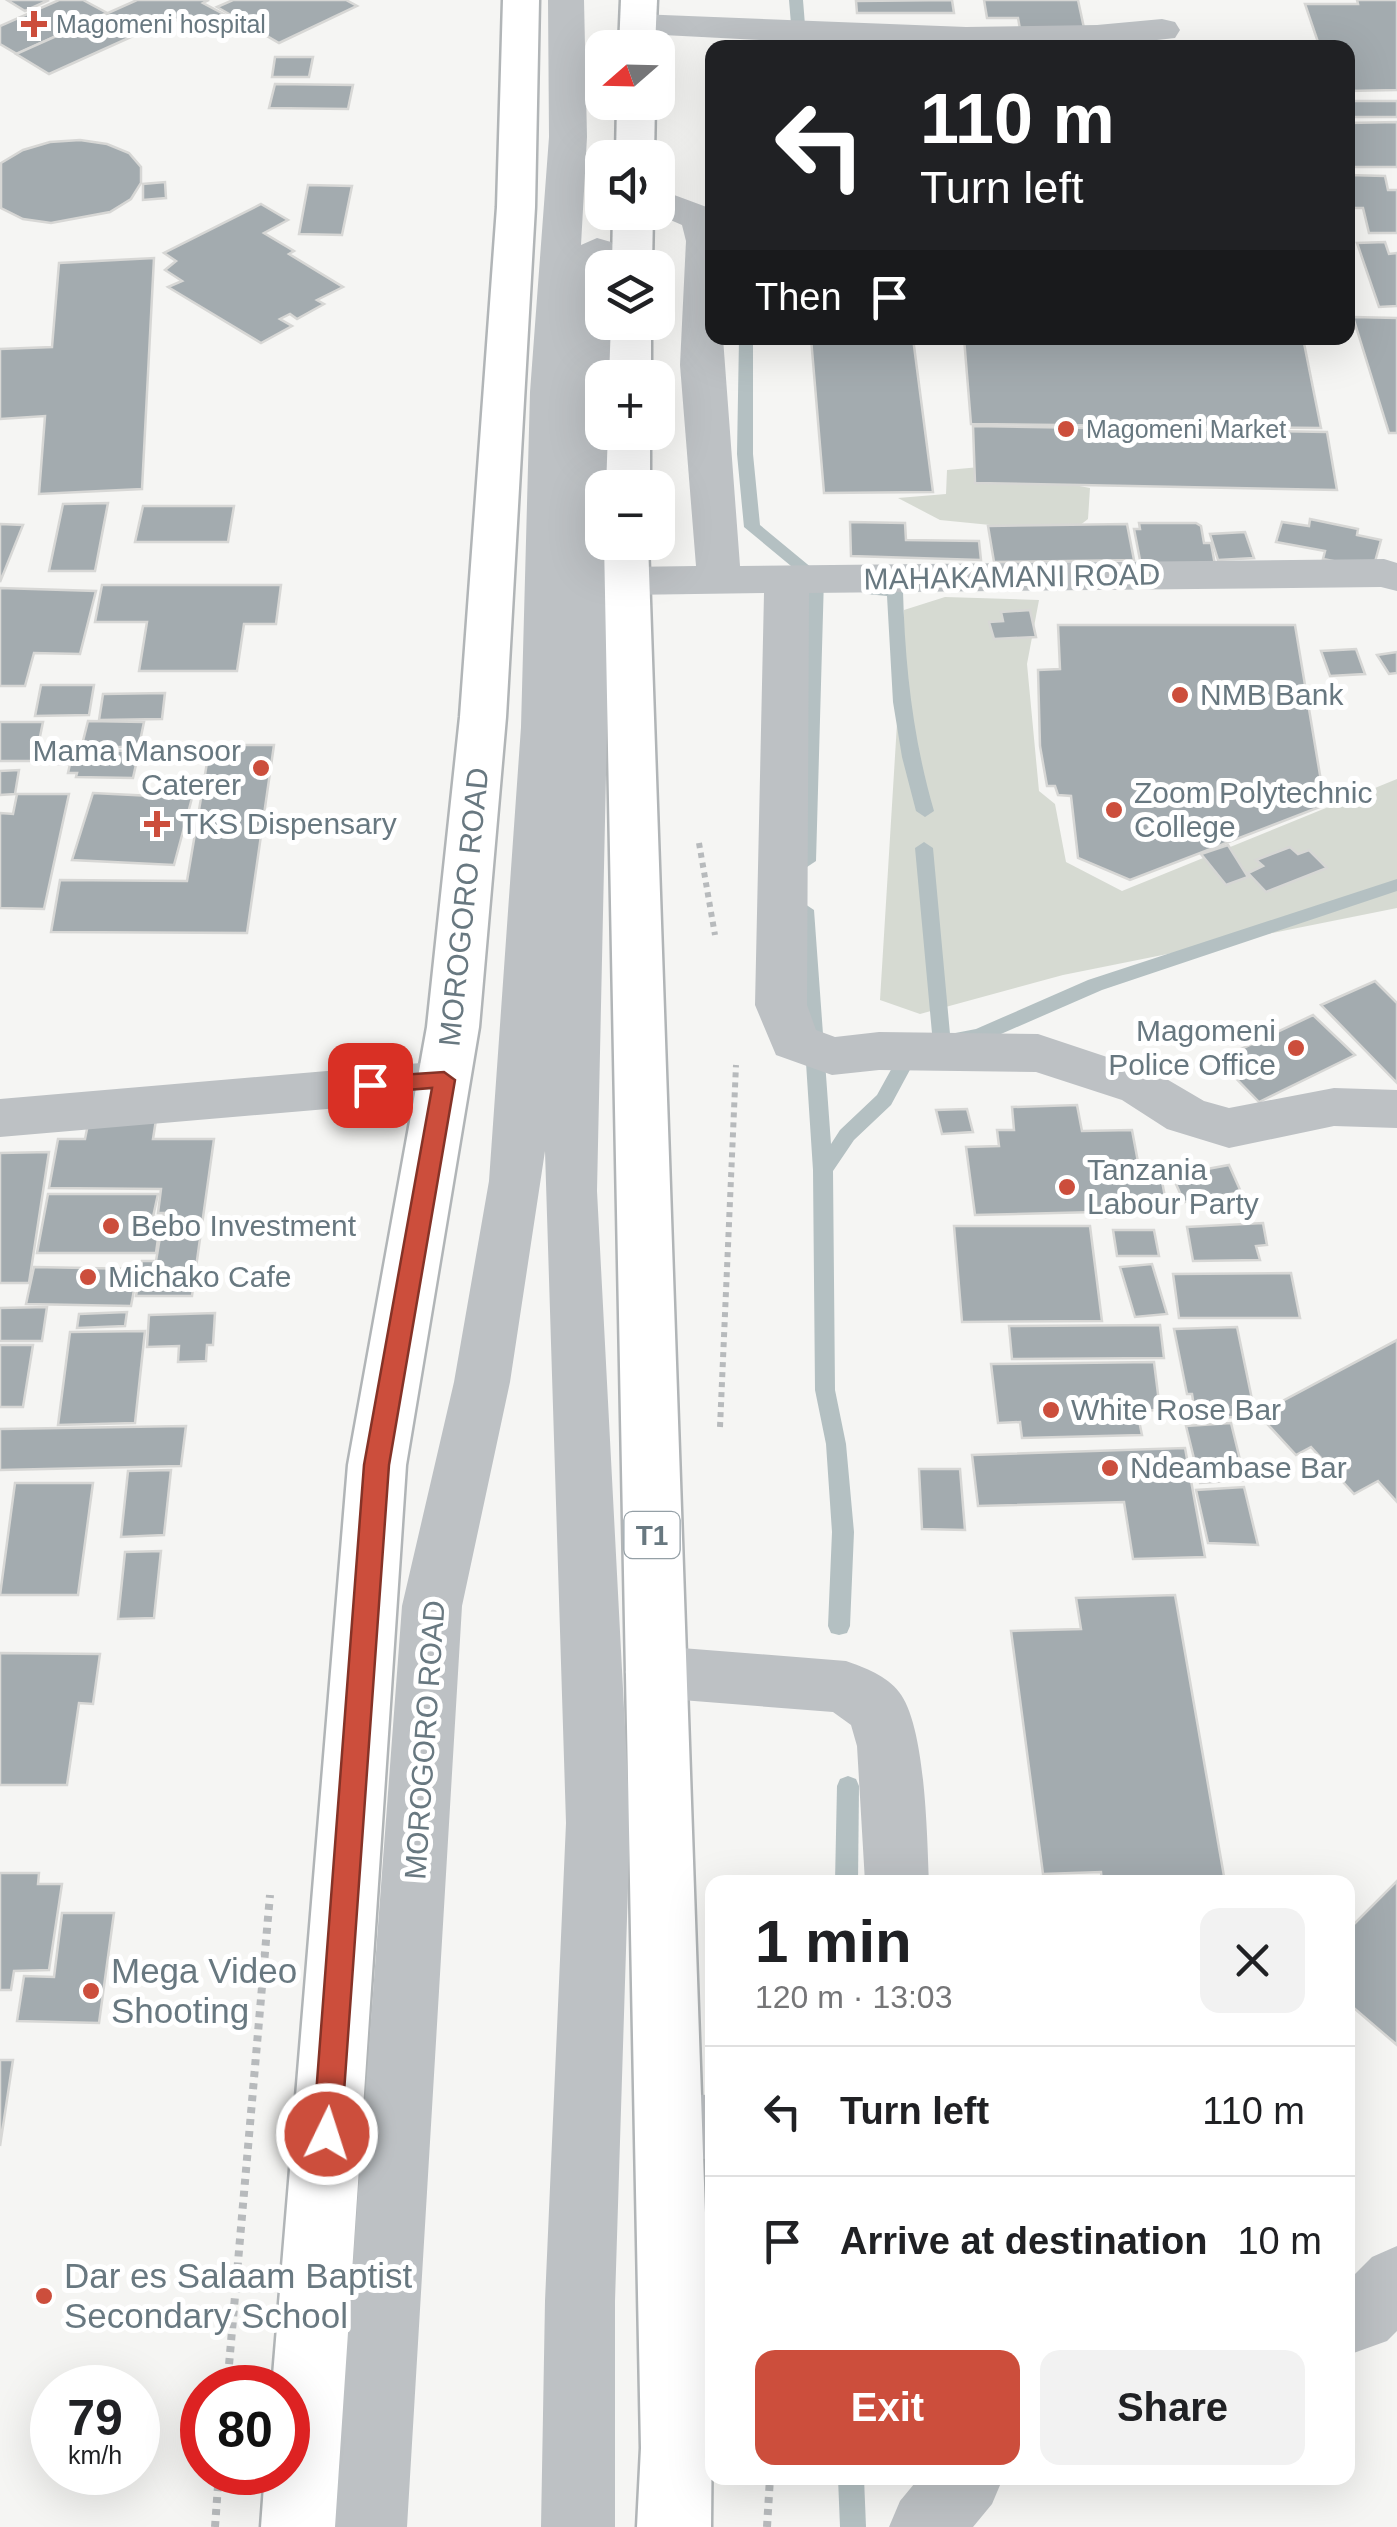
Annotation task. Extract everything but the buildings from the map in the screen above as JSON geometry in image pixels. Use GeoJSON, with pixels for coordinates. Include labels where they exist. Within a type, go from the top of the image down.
{"type":"FeatureCollection","features":[{"type":"Feature","properties":{"kind":"highway","name":"MOROGORO ROAD"},"geometry":{"type":"LineString","coordinates":[[298,2527],[376,1465],[453,1027],[483,717],[516,207],[521,0]]}},
{"type":"Feature","properties":{"kind":"highway","name":"T1"},"geometry":{"type":"LineString","coordinates":[[626,562],[656,1672],[691,2127],[695,2447],[674,2527]]}},
{"type":"Feature","properties":{"kind":"street","name":"MOROGORO ROAD"},"geometry":{"type":"LineString","coordinates":[[370,2527],[432,1606],[482,1382],[516,1181],[544,728],[551,392],[568,137],[566,0]]}},
{"type":"Feature","properties":{"kind":"street"},"geometry":{"type":"LineString","coordinates":[[605,30],[606,0]]}},
{"type":"Feature","properties":{"kind":"street"},"geometry":{"type":"LineString","coordinates":[[638,24],[994,39],[1086,40],[1162,30]]}},
{"type":"Feature","properties":{"kind":"street"},"geometry":{"type":"LineString","coordinates":[[578,2527],[580,2301],[598,1822],[570,1191],[602,120]]}},
{"type":"Feature","properties":{"kind":"street"},"geometry":{"type":"LineString","coordinates":[[675,208],[700,218],[705,238]]}},
{"type":"Feature","properties":{"kind":"street"},"geometry":{"type":"LineString","coordinates":[[705,267],[701,365],[718,580]]}},
{"type":"Feature","properties":{"kind":"street","name":"MAHAKAMANI ROAD"},"geometry":{"type":"LineString","coordinates":[[626,562],[718,580],[1384,573],[1397,578]]}},
{"type":"Feature","properties":{"kind":"street"},"geometry":{"type":"LineString","coordinates":[[788,578],[781,1005],[794,1042],[832,1056],[880,1051],[1038,1054],[1140,1087],[1186,1115],[1229,1128],[1334,1106],[1397,1109]]}},
{"type":"Feature","properties":{"kind":"street"},"geometry":{"type":"LineString","coordinates":[[0,1118],[444,1080]]}},
{"type":"Feature","properties":{"kind":"street"},"geometry":{"type":"LineString","coordinates":[[656,1672],[846,1688],[877,1710],[888,1746],[897,1875]]}},
{"type":"Feature","properties":{"kind":"street"},"geometry":{"type":"LineString","coordinates":[[926,2527],[960,2485]]}},
{"type":"Feature","properties":{"kind":"path"},"geometry":{"type":"LineString","coordinates":[[767,2527],[770,2485]]}},
{"type":"Feature","properties":{"kind":"path"},"geometry":{"type":"LineString","coordinates":[[215,2527],[218,2495]]}},
{"type":"Feature","properties":{"kind":"shaded area"},"geometry":{"type":"Polygon","coordinates":[[[980,467],[1090,488],[1088,519],[1070,533],[940,520],[898,498],[946,494],[947,470],[980,467]]]}},
{"type":"Feature","properties":{"kind":"shaded area"},"geometry":{"type":"Polygon","coordinates":[[[945,597],[1039,600],[1027,664],[1039,791],[1055,804],[1066,862],[1122,891],[1397,779],[1397,908],[1063,975],[920,1014],[880,1000],[904,610],[945,597]]]}},
{"type":"Feature","properties":{"kind":"waterway"},"geometry":{"type":"LineString","coordinates":[[781,40],[798,25],[796,0]]}},
{"type":"Feature","properties":{"kind":"waterway"},"geometry":{"type":"LineString","coordinates":[[746,345],[745,454],[752,527],[816,578],[807,861]]}},
{"type":"Feature","properties":{"kind":"waterway"},"geometry":{"type":"LineString","coordinates":[[872,590],[895,591],[902,702],[925,811]]}},
{"type":"Feature","properties":{"kind":"waterway"},"geometry":{"type":"LineString","coordinates":[[924,848],[942,1044],[967,1035],[978,1036],[1095,985],[1397,885]]}},
{"type":"Feature","properties":{"kind":"waterway"},"geometry":{"type":"LineString","coordinates":[[805,910],[823,1170]]}},
{"type":"Feature","properties":{"kind":"waterway"},"geometry":{"type":"LineString","coordinates":[[823,1170],[847,1135],[884,1100],[910,1053]]}},
{"type":"Feature","properties":{"kind":"waterway"},"geometry":{"type":"LineString","coordinates":[[823,1170],[825,1390],[836,1444],[843,1532],[839,1626]]}},
{"type":"Feature","properties":{"kind":"waterway"},"geometry":{"type":"LineString","coordinates":[[846,1875],[848,1786]]}},
{"type":"Feature","properties":{"kind":"waterway"},"geometry":{"type":"LineString","coordinates":[[851,2485],[853,2527]]}},
{"type":"Feature","properties":{"kind":"place","name":"Magomeni hospital"},"geometry":{"type":"Point","coordinates":[34,24]}},
{"type":"Feature","properties":{"kind":"place","name":"Magomeni Market"},"geometry":{"type":"Point","coordinates":[1066,429]}},
{"type":"Feature","properties":{"kind":"place","name":"NMB Bank"},"geometry":{"type":"Point","coordinates":[1180,695]}},
{"type":"Feature","properties":{"kind":"place","name":"Mama Mansoor Caterer"},"geometry":{"type":"Point","coordinates":[261,768]}},
{"type":"Feature","properties":{"kind":"place","name":"Zoom Polytechnic College"},"geometry":{"type":"Point","coordinates":[1114,810]}},
{"type":"Feature","properties":{"kind":"place","name":"TKS Dispensary"},"geometry":{"type":"Point","coordinates":[157,824]}},
{"type":"Feature","properties":{"kind":"place","name":"Magomeni Police Office"},"geometry":{"type":"Point","coordinates":[1296,1048]}},
{"type":"Feature","properties":{"kind":"place","name":"Tanzania Labour Party"},"geometry":{"type":"Point","coordinates":[1067,1187]}},
{"type":"Feature","properties":{"kind":"place","name":"Bebo Investment"},"geometry":{"type":"Point","coordinates":[111,1226]}},
{"type":"Feature","properties":{"kind":"place","name":"Michako Cafe"},"geometry":{"type":"Point","coordinates":[88,1277]}},
{"type":"Feature","properties":{"kind":"place","name":"White Rose Bar"},"geometry":{"type":"Point","coordinates":[1051,1410]}},
{"type":"Feature","properties":{"kind":"place","name":"Ndeambase Bar"},"geometry":{"type":"Point","coordinates":[1110,1468]}},
{"type":"Feature","properties":{"kind":"place","name":"Mega Video Shooting"},"geometry":{"type":"Point","coordinates":[91,1991]}},
{"type":"Feature","properties":{"kind":"place","name":"Dar es Salaam Baptist Secondary School"},"geometry":{"type":"Point","coordinates":[44,2296]}},
{"type":"Feature","properties":{"kind":"route"},"geometry":{"type":"LineString","coordinates":[[327,2134],[376,1465],[444,1080],[370,1085]]}}]}
